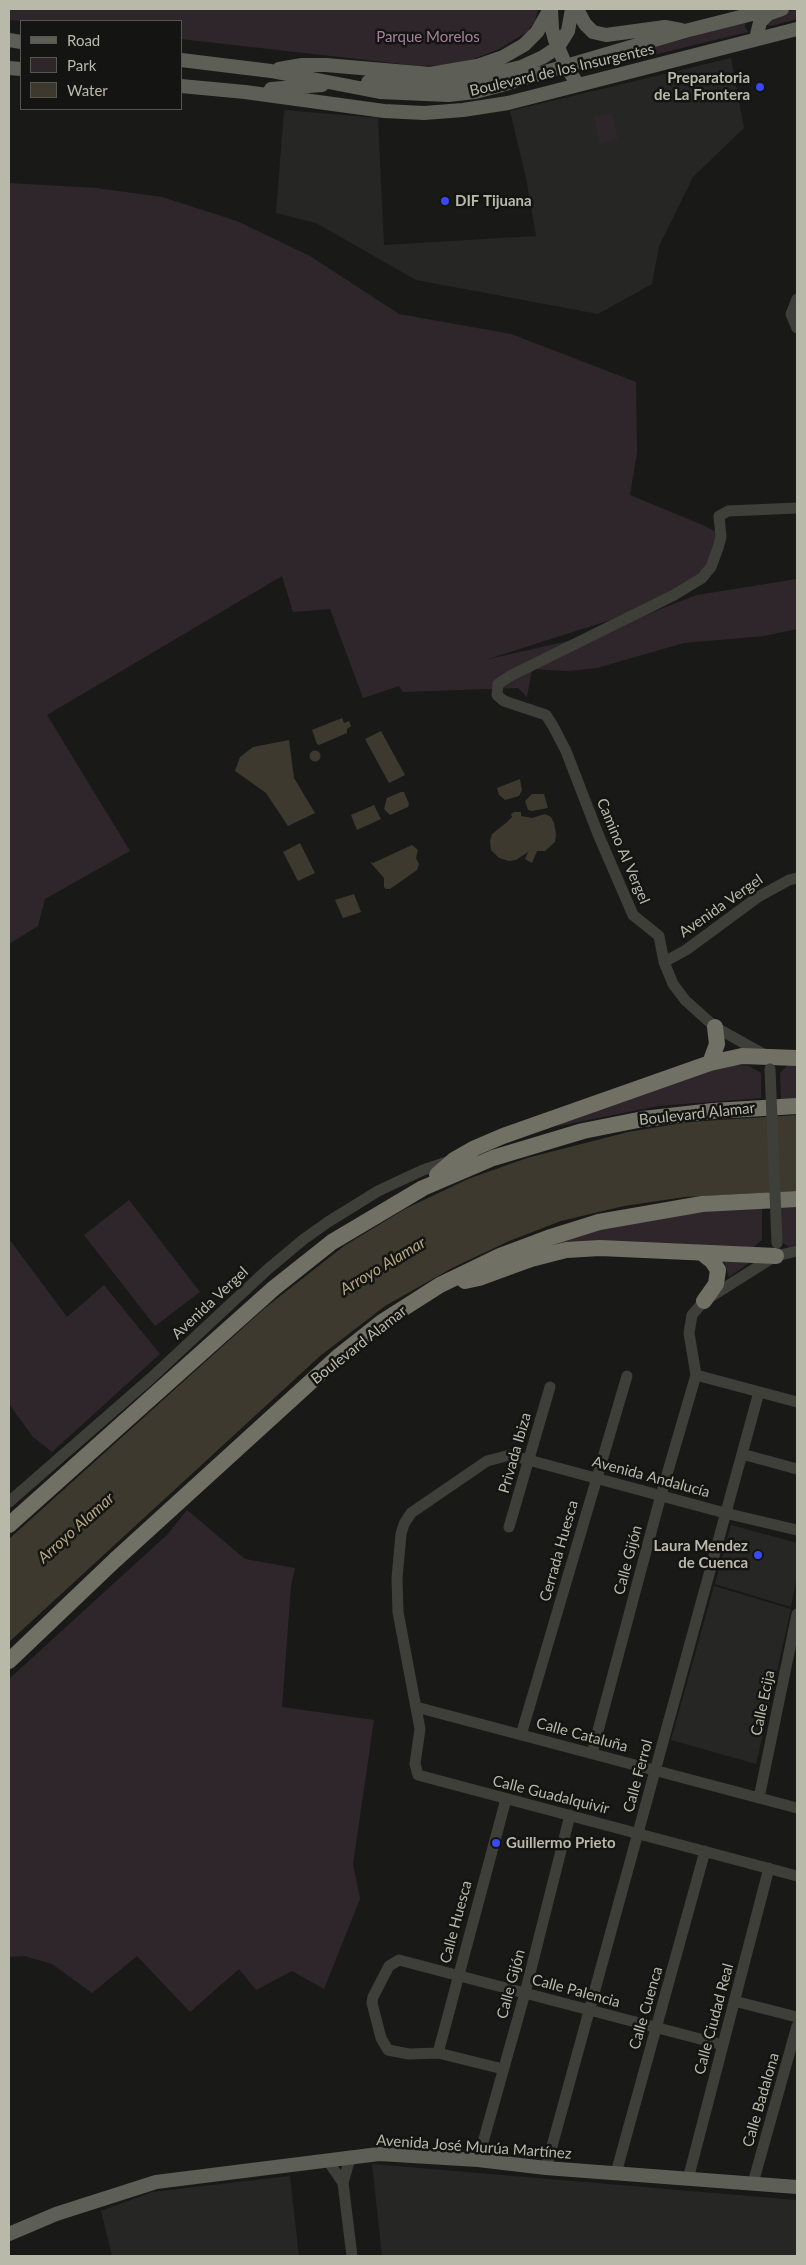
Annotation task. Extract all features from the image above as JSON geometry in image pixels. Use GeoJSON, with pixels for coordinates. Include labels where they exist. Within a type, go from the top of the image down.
{"type":"FeatureCollection","features":[{"type":"Feature","properties":{"kind":"highway"},"geometry":{"type":"LineString","coordinates":[[710,1063],[717,1044],[716,1027]]}},
{"type":"Feature","properties":{"kind":"highway"},"geometry":{"type":"LineString","coordinates":[[423,1188],[454,1160],[502,1136],[710,1063],[742,1056],[769,1062],[797,1058]]}},
{"type":"Feature","properties":{"kind":"highway","name":"Boulevard Alamar"},"geometry":{"type":"LineString","coordinates":[[9,1525],[274,1288],[332,1242],[423,1188],[493,1158],[583,1131],[643,1118],[713,1111],[797,1106]]}},
{"type":"Feature","properties":{"kind":"highway","name":"Boulevard Alamar"},"geometry":{"type":"LineString","coordinates":[[9,1661],[115,1560],[339,1356],[382,1322],[440,1285],[508,1253],[599,1222],[702,1204],[797,1198]]}},
{"type":"Feature","properties":{"kind":"highway"},"geometry":{"type":"LineString","coordinates":[[440,1285],[479,1278],[531,1259],[566,1250],[600,1248],[702,1253],[776,1249]]}},
{"type":"Feature","properties":{"kind":"highway"},"geometry":{"type":"LineString","coordinates":[[702,1253],[712,1261],[718,1270],[716,1284],[704,1301]]}},
{"type":"Feature","properties":{"kind":"main road"},"geometry":{"type":"LineString","coordinates":[[551,9],[552,29],[558,47],[566,66],[578,85]]}},
{"type":"Feature","properties":{"kind":"main road"},"geometry":{"type":"LineString","coordinates":[[270,70],[302,65],[326,65],[430,74],[477,66],[503,57],[524,44],[537,32],[551,9]]}},
{"type":"Feature","properties":{"kind":"main road"},"geometry":{"type":"LineString","coordinates":[[245,92],[362,82],[432,84],[476,78],[521,67],[543,57],[558,47],[568,31],[572,9]]}},
{"type":"Feature","properties":{"kind":"main road"},"geometry":{"type":"LineString","coordinates":[[577,9],[585,24],[593,32],[606,35],[665,27],[684,31]]}},
{"type":"Feature","properties":{"kind":"main road","name":"Boulevard de los Insurgentes"},"geometry":{"type":"LineString","coordinates":[[182,60],[270,70],[380,92],[448,95],[476,92],[684,31],[772,9]]}},
{"type":"Feature","properties":{"kind":"main road"},"geometry":{"type":"LineString","coordinates":[[756,39],[760,22],[768,14],[782,9]]}},
{"type":"Feature","properties":{"kind":"main road","name":"Boulevard de los Insurgentes"},"geometry":{"type":"LineString","coordinates":[[182,86],[245,92],[384,111],[424,113],[462,110],[508,103],[797,29]]}},
{"type":"Feature","properties":{"kind":"main road","name":"Avenida José Murúa Martínez"},"geometry":{"type":"LineString","coordinates":[[9,2234],[56,2214],[156,2182],[340,2165],[379,2154],[478,2160],[546,2168],[797,2187]]}},
{"type":"Feature","properties":{"kind":"street"},"geometry":{"type":"LineString","coordinates":[[797,299],[791,314],[797,328]]}},
{"type":"Feature","properties":{"kind":"street","name":"Camino Al Vergel"},"geometry":{"type":"LineString","coordinates":[[769,1062],[716,1027],[684,1000],[673,984],[664,962],[659,936],[634,915],[628,904],[566,751],[553,726],[546,715],[504,701],[497,695],[498,684],[674,595],[702,578],[710,567],[718,548],[720,537],[719,516],[734,509],[797,508]]}},
{"type":"Feature","properties":{"kind":"street","name":"Avenida Vergel"},"geometry":{"type":"LineString","coordinates":[[664,962],[686,950],[758,897],[789,880],[797,878]]}},
{"type":"Feature","properties":{"kind":"street"},"geometry":{"type":"LineString","coordinates":[[769,1062],[776,1249]]}},
{"type":"Feature","properties":{"kind":"street","name":"Avenida Vergel"},"geometry":{"type":"LineString","coordinates":[[9,1502],[150,1380],[268,1269],[304,1239],[344,1211],[378,1191],[423,1170],[454,1160]]}},
{"type":"Feature","properties":{"kind":"street"},"geometry":{"type":"LineString","coordinates":[[797,1251],[776,1249],[704,1301],[692,1315],[689,1333],[696,1375],[797,1402]]}},
{"type":"Feature","properties":{"kind":"street","name":"Calle Gijón"},"geometry":{"type":"LineString","coordinates":[[592,1753],[661,1495],[696,1375]]}},
{"type":"Feature","properties":{"kind":"street","name":"Cerrada Huesca"},"geometry":{"type":"LineString","coordinates":[[521,1735],[627,1376]]}},
{"type":"Feature","properties":{"kind":"street","name":"Privada Ibiza"},"geometry":{"type":"LineString","coordinates":[[509,1528],[550,1387]]}},
{"type":"Feature","properties":{"kind":"street","name":"Calle Ferrol"},"geometry":{"type":"LineString","coordinates":[[546,2168],[759,1392]]}},
{"type":"Feature","properties":{"kind":"street"},"geometry":{"type":"LineString","coordinates":[[742,1454],[797,1469]]}},
{"type":"Feature","properties":{"kind":"street","name":"Avenida Andalucía"},"geometry":{"type":"LineString","coordinates":[[416,1707],[398,1612],[397,1562],[404,1524],[411,1513],[421,1504],[487,1461],[498,1456],[510,1455],[530,1459],[725,1513],[797,1530]]}},
{"type":"Feature","properties":{"kind":"street","name":"Calle Ecija"},"geometry":{"type":"LineString","coordinates":[[759,1798],[797,1614]]}},
{"type":"Feature","properties":{"kind":"street","name":"Calle Cataluña"},"geometry":{"type":"LineString","coordinates":[[416,1707],[797,1808]]}},
{"type":"Feature","properties":{"kind":"street","name":"Calle Guadalquivir"},"geometry":{"type":"LineString","coordinates":[[416,1707],[420,1729],[419,1747],[415,1764],[416,1771],[418,1774],[429,1779],[797,1876]]}},
{"type":"Feature","properties":{"kind":"street","name":"Calle Huesca"},"geometry":{"type":"LineString","coordinates":[[438,2053],[457,1975],[506,1799]]}},
{"type":"Feature","properties":{"kind":"street","name":"Calle Gijón"},"geometry":{"type":"LineString","coordinates":[[478,2160],[525,1993],[570,1815]]}},
{"type":"Feature","properties":{"kind":"street","name":"Calle Cuenca"},"geometry":{"type":"LineString","coordinates":[[616,2173],[705,1851]]}},
{"type":"Feature","properties":{"kind":"street","name":"Calle Ciudad Real"},"geometry":{"type":"LineString","coordinates":[[688,2178],[770,1868]]}},
{"type":"Feature","properties":{"kind":"street","name":"Calle Palencia"},"geometry":{"type":"LineString","coordinates":[[438,2053],[394,2053],[384,2046],[372,2003],[382,1978],[393,1962],[399,1960],[723,2045]]}},
{"type":"Feature","properties":{"kind":"street"},"geometry":{"type":"LineString","coordinates":[[734,2001],[797,2017]]}},
{"type":"Feature","properties":{"kind":"street","name":"Calle Badalona"},"geometry":{"type":"LineString","coordinates":[[753,2183],[797,2026]]}},
{"type":"Feature","properties":{"kind":"street"},"geometry":{"type":"LineString","coordinates":[[438,2053],[503,2069]]}},
{"type":"Feature","properties":{"kind":"street"},"geometry":{"type":"LineString","coordinates":[[340,2165],[352,2256]]}},
{"type":"Feature","properties":{"kind":"shaded area"},"geometry":{"type":"Polygon","coordinates":[[[731,58],[744,128],[693,177],[659,246],[652,284],[598,314],[416,280],[316,223],[276,213],[284,110],[378,118],[384,245],[536,236],[526,178],[510,111],[731,58]]]}},
{"type":"Feature","properties":{"kind":"shaded area"},"geometry":{"type":"Polygon","coordinates":[[[731,1525],[797,1543],[797,1576],[791,1607],[715,1584],[731,1525]]]}},
{"type":"Feature","properties":{"kind":"shaded area"},"geometry":{"type":"Polygon","coordinates":[[[714,1586],[791,1609],[756,1764],[671,1740],[714,1586]]]}},
{"type":"Feature","properties":{"kind":"shaded area"},"geometry":{"type":"Polygon","coordinates":[[[372,2164],[797,2200],[797,2256],[382,2256],[372,2164]]]}},
{"type":"Feature","properties":{"kind":"shaded area"},"geometry":{"type":"Polygon","coordinates":[[[290,2176],[299,2256],[112,2256],[101,2211],[152,2192],[290,2176]]]}},
{"type":"Feature","properties":{"kind":"green space","name":"Parque Morelos"},"geometry":{"type":"Polygon","coordinates":[[[9,9],[538,9],[535,21],[527,32],[499,49],[471,60],[447,65],[419,66],[182,39],[182,20],[9,20],[9,9]]]}},
{"type":"Feature","properties":{"kind":"green space"},"geometry":{"type":"Polygon","coordinates":[[[797,9],[797,19],[771,26],[766,24],[772,16],[797,9]]]}},
{"type":"Feature","properties":{"kind":"green space"},"geometry":{"type":"Polygon","coordinates":[[[746,21],[745,27],[748,32],[637,59],[594,65],[746,21]]]}},
{"type":"Feature","properties":{"kind":"green space"},"geometry":{"type":"Polygon","coordinates":[[[612,113],[618,139],[600,144],[594,117],[612,113]]]}},
{"type":"Feature","properties":{"kind":"green space"},"geometry":{"type":"Polygon","coordinates":[[[9,183],[96,188],[162,197],[237,221],[310,256],[399,314],[511,334],[636,382],[637,452],[630,495],[705,526],[719,534],[701,578],[648,608],[485,660],[590,636],[697,595],[797,579],[797,629],[764,636],[684,643],[597,668],[568,671],[532,669],[527,697],[518,688],[403,692],[399,686],[363,698],[330,609],[293,612],[282,576],[47,715],[130,851],[45,899],[38,926],[9,944],[9,183]]]}},
{"type":"Feature","properties":{"kind":"green space"},"geometry":{"type":"Polygon","coordinates":[[[797,1063],[797,1099],[781,1099],[780,1073],[789,1064],[797,1063]]]}},
{"type":"Feature","properties":{"kind":"green space"},"geometry":{"type":"Polygon","coordinates":[[[735,1065],[749,1066],[761,1073],[761,1098],[658,1106],[553,1127],[700,1072],[735,1065]]]}},
{"type":"Feature","properties":{"kind":"green space"},"geometry":{"type":"Polygon","coordinates":[[[129,1200],[200,1292],[155,1326],[84,1235],[129,1200]]]}},
{"type":"Feature","properties":{"kind":"green space"},"geometry":{"type":"Polygon","coordinates":[[[797,1205],[797,1245],[789,1247],[780,1241],[780,1206],[797,1205]]]}},
{"type":"Feature","properties":{"kind":"green space"},"geometry":{"type":"Polygon","coordinates":[[[762,1206],[762,1240],[750,1250],[598,1244],[493,1264],[584,1231],[652,1217],[762,1206]]]}},
{"type":"Feature","properties":{"kind":"green space"},"geometry":{"type":"Polygon","coordinates":[[[9,1239],[67,1317],[104,1285],[160,1354],[52,1452],[33,1437],[9,1404],[9,1239]]]}},
{"type":"Feature","properties":{"kind":"green space"},"geometry":{"type":"Polygon","coordinates":[[[724,1261],[748,1262],[749,1263],[729,1277],[724,1261]]]}},
{"type":"Feature","properties":{"kind":"green space"},"geometry":{"type":"Polygon","coordinates":[[[187,1510],[245,1559],[295,1568],[291,1586],[282,1707],[374,1720],[353,1864],[360,1899],[324,1989],[292,1971],[256,1990],[239,1969],[190,2012],[137,1956],[92,1993],[52,1964],[24,1956],[9,1957],[9,1679],[168,1534],[187,1510]]]}},
{"type":"Feature","properties":{"kind":"water"},"geometry":{"type":"Polygon","coordinates":[[[342,718],[344,723],[349,721],[351,726],[347,729],[347,733],[319,745],[317,744],[312,730],[342,718]]]}},
{"type":"Feature","properties":{"kind":"water"},"geometry":{"type":"Polygon","coordinates":[[[381,731],[405,775],[389,783],[365,739],[381,731]]]}},
{"type":"Feature","properties":{"kind":"water"},"geometry":{"type":"Polygon","coordinates":[[[289,740],[294,778],[315,813],[288,826],[266,793],[235,771],[240,757],[253,747],[289,740]]]}},
{"type":"Feature","properties":{"kind":"water"},"geometry":{"type":"Polygon","coordinates":[[[315,750],[321,756],[315,762],[309,756],[315,750]]]}},
{"type":"Feature","properties":{"kind":"water"},"geometry":{"type":"Polygon","coordinates":[[[520,779],[522,790],[519,796],[505,800],[499,795],[497,788],[520,779]]]}},
{"type":"Feature","properties":{"kind":"water"},"geometry":{"type":"Polygon","coordinates":[[[404,792],[409,804],[408,807],[390,815],[384,809],[387,798],[404,792]]]}},
{"type":"Feature","properties":{"kind":"water"},"geometry":{"type":"Polygon","coordinates":[[[532,794],[544,794],[548,808],[528,810],[525,801],[532,794]]]}},
{"type":"Feature","properties":{"kind":"water"},"geometry":{"type":"Polygon","coordinates":[[[374,805],[381,819],[357,830],[351,815],[374,805]]]}},
{"type":"Feature","properties":{"kind":"water"},"geometry":{"type":"Polygon","coordinates":[[[521,812],[521,816],[532,818],[545,814],[551,817],[554,823],[555,842],[545,851],[537,851],[532,863],[525,859],[528,852],[516,860],[509,861],[499,858],[491,850],[490,841],[492,834],[512,817],[511,814],[521,812]]]}},
{"type":"Feature","properties":{"kind":"water"},"geometry":{"type":"Polygon","coordinates":[[[300,843],[315,873],[298,881],[283,852],[300,843]]]}},
{"type":"Feature","properties":{"kind":"water"},"geometry":{"type":"Polygon","coordinates":[[[412,845],[418,850],[416,858],[419,864],[417,870],[390,889],[386,889],[384,887],[384,878],[370,862],[373,863],[412,845]]]}},
{"type":"Feature","properties":{"kind":"water"},"geometry":{"type":"Polygon","coordinates":[[[354,894],[361,912],[343,918],[335,900],[354,894]]]}},
{"type":"Feature","properties":{"kind":"water","name":"Arroyo Alamar"},"geometry":{"type":"Polygon","coordinates":[[[797,1115],[797,1191],[685,1197],[624,1206],[561,1221],[509,1241],[452,1268],[385,1306],[320,1356],[9,1642],[9,1539],[265,1308],[344,1246],[405,1209],[468,1179],[527,1158],[628,1132],[689,1122],[797,1115]]]}},
{"type":"Feature","properties":{"kind":"place","name":"Preparatoria de La Frontera"},"geometry":{"type":"Point","coordinates":[760,87]}},
{"type":"Feature","properties":{"kind":"place","name":"DIF Tijuana"},"geometry":{"type":"Point","coordinates":[445,201]}},
{"type":"Feature","properties":{"kind":"place","name":"Laura Mendez de Cuenca"},"geometry":{"type":"Point","coordinates":[758,1555]}},
{"type":"Feature","properties":{"kind":"place","name":"Guillermo Prieto"},"geometry":{"type":"Point","coordinates":[496,1843]}}]}
